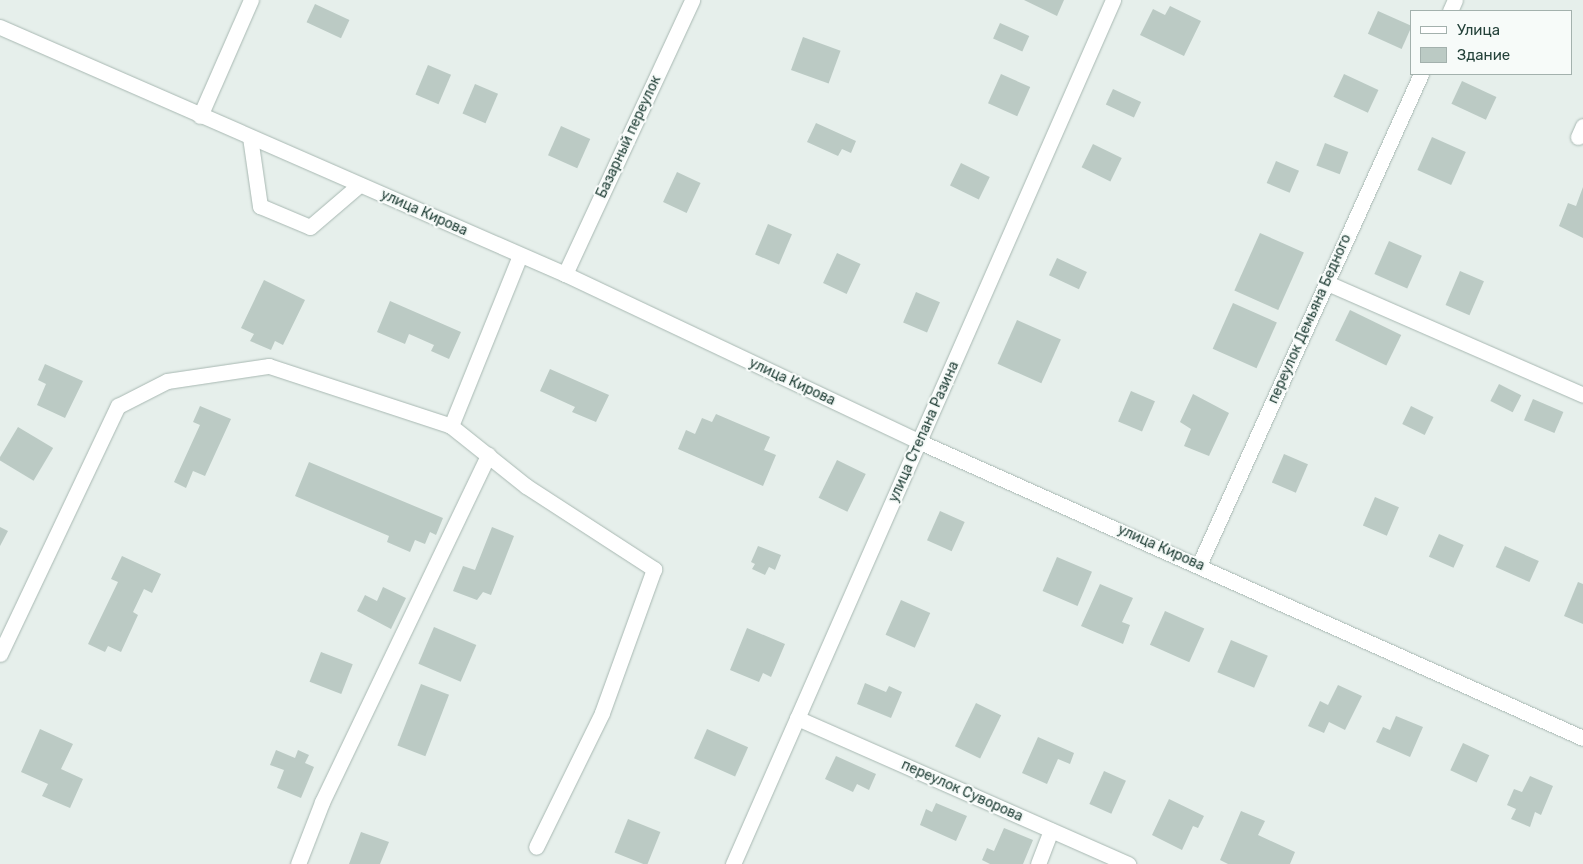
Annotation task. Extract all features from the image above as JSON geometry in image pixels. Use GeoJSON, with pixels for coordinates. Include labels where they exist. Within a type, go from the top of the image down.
{"type":"FeatureCollection","features":[{"type":"Feature","properties":{"kind":"street"},"geometry":{"type":"LineString","coordinates":[[200,116],[251,0]]}},
{"type":"Feature","properties":{"kind":"street","name":"Базарный переулок"},"geometry":{"type":"LineString","coordinates":[[565,274],[692,0]]}},
{"type":"Feature","properties":{"kind":"street","name":"улица Степана Разина"},"geometry":{"type":"LineString","coordinates":[[733,864],[1113,0]]}},
{"type":"Feature","properties":{"kind":"street","name":"улица Кирова"},"geometry":{"type":"LineString","coordinates":[[0,27],[565,274],[920,442],[1583,738]]}},
{"type":"Feature","properties":{"kind":"street","name":"переулок Демьяна Бедного"},"geometry":{"type":"LineString","coordinates":[[1199,565],[1421,75]]}},
{"type":"Feature","properties":{"kind":"street"},"geometry":{"type":"LineString","coordinates":[[250,137],[260,206],[310,227],[359,185]]}},
{"type":"Feature","properties":{"kind":"street"},"geometry":{"type":"LineString","coordinates":[[451,426],[520,255]]}},
{"type":"Feature","properties":{"kind":"street"},"geometry":{"type":"LineString","coordinates":[[1326,283],[1583,395]]}},
{"type":"Feature","properties":{"kind":"street"},"geometry":{"type":"LineString","coordinates":[[0,654],[118,406],[167,381],[269,366],[451,426],[526,486],[654,569],[602,713],[536,847]]}},
{"type":"Feature","properties":{"kind":"street"},"geometry":{"type":"LineString","coordinates":[[298,864],[322,802],[488,455]]}},
{"type":"Feature","properties":{"kind":"street","name":"переулок Суворова"},"geometry":{"type":"LineString","coordinates":[[797,718],[1128,864]]}},
{"type":"Feature","properties":{"kind":"street"},"geometry":{"type":"LineString","coordinates":[[1038,864],[1051,830]]}},
{"type":"Feature","properties":{"kind":"building"},"geometry":{"type":"Polygon","coordinates":[[[1024,0],[1064,0],[1057,16],[1024,0]]]}},
{"type":"Feature","properties":{"kind":"building"},"geometry":{"type":"Polygon","coordinates":[[[315,4],[349,20],[341,38],[307,22],[315,4]]]}},
{"type":"Feature","properties":{"kind":"building"},"geometry":{"type":"Polygon","coordinates":[[[1170,6],[1201,21],[1184,56],[1140,35],[1153,9],[1165,15],[1170,6]]]}},
{"type":"Feature","properties":{"kind":"building"},"geometry":{"type":"Polygon","coordinates":[[[1378,11],[1410,25],[1410,30],[1402,49],[1368,34],[1378,11]]]}},
{"type":"Feature","properties":{"kind":"building"},"geometry":{"type":"Polygon","coordinates":[[[1000,23],[1029,36],[1022,52],[993,39],[1000,23]]]}},
{"type":"Feature","properties":{"kind":"building"},"geometry":{"type":"Polygon","coordinates":[[[803,37],[841,51],[829,84],[791,70],[803,37]]]}},
{"type":"Feature","properties":{"kind":"building"},"geometry":{"type":"Polygon","coordinates":[[[428,65],[451,75],[439,104],[415,94],[428,65]]]}},
{"type":"Feature","properties":{"kind":"building"},"geometry":{"type":"Polygon","coordinates":[[[1001,74],[1030,87],[1017,116],[988,103],[1001,74]]]}},
{"type":"Feature","properties":{"kind":"building"},"geometry":{"type":"Polygon","coordinates":[[[1344,74],[1378,90],[1368,113],[1333,97],[1344,74]]]}},
{"type":"Feature","properties":{"kind":"building"},"geometry":{"type":"Polygon","coordinates":[[[1462,81],[1496,97],[1486,120],[1451,104],[1462,81]]]}},
{"type":"Feature","properties":{"kind":"building"},"geometry":{"type":"Polygon","coordinates":[[[475,84],[498,94],[486,123],[462,113],[475,84]]]}},
{"type":"Feature","properties":{"kind":"building"},"geometry":{"type":"Polygon","coordinates":[[[1113,89],[1141,102],[1134,118],[1106,104],[1113,89]]]}},
{"type":"Feature","properties":{"kind":"building"},"geometry":{"type":"Polygon","coordinates":[[[816,123],[856,141],[851,153],[842,149],[838,156],[807,142],[816,123]]]}},
{"type":"Feature","properties":{"kind":"building"},"geometry":{"type":"Polygon","coordinates":[[[561,126],[590,139],[577,168],[548,155],[561,126]]]}},
{"type":"Feature","properties":{"kind":"building"},"geometry":{"type":"Polygon","coordinates":[[[1432,137],[1466,152],[1451,185],[1417,170],[1432,137]]]}},
{"type":"Feature","properties":{"kind":"building"},"geometry":{"type":"Polygon","coordinates":[[[1325,143],[1348,152],[1340,174],[1316,165],[1325,143]]]}},
{"type":"Feature","properties":{"kind":"building"},"geometry":{"type":"Polygon","coordinates":[[[1093,144],[1122,158],[1110,181],[1082,167],[1093,144]]]}},
{"type":"Feature","properties":{"kind":"building"},"geometry":{"type":"Polygon","coordinates":[[[1276,161],[1299,171],[1290,193],[1267,183],[1276,161]]]}},
{"type":"Feature","properties":{"kind":"building"},"geometry":{"type":"Polygon","coordinates":[[[961,163],[990,177],[979,199],[950,185],[961,163]]]}},
{"type":"Feature","properties":{"kind":"building"},"geometry":{"type":"Polygon","coordinates":[[[677,172],[701,183],[687,213],[663,202],[677,172]]]}},
{"type":"Feature","properties":{"kind":"building"},"geometry":{"type":"Polygon","coordinates":[[[1583,187],[1583,238],[1559,226],[1568,203],[1576,206],[1583,187]]]}},
{"type":"Feature","properties":{"kind":"building"},"geometry":{"type":"Polygon","coordinates":[[[768,224],[792,234],[779,265],[755,254],[768,224]]]}},
{"type":"Feature","properties":{"kind":"building"},"geometry":{"type":"Polygon","coordinates":[[[1260,233],[1304,253],[1278,310],[1234,291],[1260,233]]]}},
{"type":"Feature","properties":{"kind":"building"},"geometry":{"type":"Polygon","coordinates":[[[1389,241],[1422,256],[1407,289],[1374,274],[1389,241]]]}},
{"type":"Feature","properties":{"kind":"building"},"geometry":{"type":"Polygon","coordinates":[[[837,253],[861,264],[847,294],[823,283],[837,253]]]}},
{"type":"Feature","properties":{"kind":"building"},"geometry":{"type":"Polygon","coordinates":[[[1057,258],[1087,272],[1079,289],[1049,275],[1057,258]]]}},
{"type":"Feature","properties":{"kind":"building"},"geometry":{"type":"Polygon","coordinates":[[[1460,271],[1484,281],[1469,315],[1446,305],[1460,271]]]}},
{"type":"Feature","properties":{"kind":"building"},"geometry":{"type":"Polygon","coordinates":[[[264,280],[305,300],[283,345],[275,341],[271,350],[250,341],[254,334],[241,328],[264,280]]]}},
{"type":"Feature","properties":{"kind":"building"},"geometry":{"type":"Polygon","coordinates":[[[916,292],[940,302],[927,333],[903,322],[916,292]]]}},
{"type":"Feature","properties":{"kind":"building"},"geometry":{"type":"Polygon","coordinates":[[[390,301],[461,332],[449,359],[431,351],[434,345],[409,334],[405,344],[377,332],[390,301]]]}},
{"type":"Feature","properties":{"kind":"building"},"geometry":{"type":"Polygon","coordinates":[[[1233,303],[1277,323],[1257,368],[1213,349],[1233,303]]]}},
{"type":"Feature","properties":{"kind":"building"},"geometry":{"type":"Polygon","coordinates":[[[1350,310],[1401,335],[1386,366],[1335,341],[1350,310]]]}},
{"type":"Feature","properties":{"kind":"building"},"geometry":{"type":"Polygon","coordinates":[[[1017,320],[1061,340],[1041,383],[997,364],[1017,320]]]}},
{"type":"Feature","properties":{"kind":"building"},"geometry":{"type":"Polygon","coordinates":[[[45,364],[83,381],[65,418],[37,405],[46,384],[38,380],[45,364]]]}},
{"type":"Feature","properties":{"kind":"building"},"geometry":{"type":"Polygon","coordinates":[[[550,369],[609,395],[596,422],[572,412],[575,407],[540,391],[550,369]]]}},
{"type":"Feature","properties":{"kind":"building"},"geometry":{"type":"Polygon","coordinates":[[[1499,384],[1521,395],[1513,412],[1490,401],[1499,384]]]}},
{"type":"Feature","properties":{"kind":"building"},"geometry":{"type":"Polygon","coordinates":[[[1131,391],[1155,401],[1142,432],[1118,421],[1131,391]]]}},
{"type":"Feature","properties":{"kind":"building"},"geometry":{"type":"Polygon","coordinates":[[[1193,394],[1229,413],[1209,456],[1184,446],[1191,429],[1180,422],[1193,394]]]}},
{"type":"Feature","properties":{"kind":"building"},"geometry":{"type":"Polygon","coordinates":[[[1533,399],[1563,412],[1554,433],[1524,420],[1533,399]]]}},
{"type":"Feature","properties":{"kind":"building"},"geometry":{"type":"Polygon","coordinates":[[[200,406],[231,419],[205,476],[193,471],[186,488],[174,482],[200,425],[193,422],[200,406]]]}},
{"type":"Feature","properties":{"kind":"building"},"geometry":{"type":"Polygon","coordinates":[[[1411,406],[1433,417],[1425,435],[1402,424],[1411,406]]]}},
{"type":"Feature","properties":{"kind":"building"},"geometry":{"type":"Polygon","coordinates":[[[716,414],[770,437],[764,450],[776,455],[763,486],[678,449],[686,430],[695,434],[702,418],[712,422],[716,414]]]}},
{"type":"Feature","properties":{"kind":"building"},"geometry":{"type":"Polygon","coordinates":[[[18,427],[53,448],[34,481],[0,461],[0,457],[18,427]]]}},
{"type":"Feature","properties":{"kind":"building"},"geometry":{"type":"Polygon","coordinates":[[[1284,454],[1308,464],[1296,493],[1272,483],[1284,454]]]}},
{"type":"Feature","properties":{"kind":"building"},"geometry":{"type":"Polygon","coordinates":[[[837,460],[866,474],[847,512],[819,498],[837,460]]]}},
{"type":"Feature","properties":{"kind":"building"},"geometry":{"type":"Polygon","coordinates":[[[309,462],[443,518],[436,535],[430,532],[425,544],[415,540],[410,552],[387,542],[389,536],[295,496],[309,462]]]}},
{"type":"Feature","properties":{"kind":"building"},"geometry":{"type":"Polygon","coordinates":[[[1375,497],[1399,507],[1387,536],[1363,526],[1375,497]]]}},
{"type":"Feature","properties":{"kind":"building"},"geometry":{"type":"Polygon","coordinates":[[[940,511],[965,522],[952,551],[927,540],[940,511]]]}},
{"type":"Feature","properties":{"kind":"building"},"geometry":{"type":"Polygon","coordinates":[[[0,527],[8,531],[0,546],[0,527]]]}},
{"type":"Feature","properties":{"kind":"building"},"geometry":{"type":"Polygon","coordinates":[[[492,527],[514,536],[491,595],[483,592],[477,600],[453,591],[463,566],[475,570],[492,527]]]}},
{"type":"Feature","properties":{"kind":"building"},"geometry":{"type":"Polygon","coordinates":[[[1439,534],[1464,545],[1453,568],[1429,557],[1439,534]]]}},
{"type":"Feature","properties":{"kind":"building"},"geometry":{"type":"Polygon","coordinates":[[[758,546],[781,555],[775,570],[769,567],[765,575],[752,569],[755,564],[751,562],[758,546]]]}},
{"type":"Feature","properties":{"kind":"building"},"geometry":{"type":"Polygon","coordinates":[[[1505,546],[1539,561],[1529,582],[1496,567],[1505,546]]]}},
{"type":"Feature","properties":{"kind":"building"},"geometry":{"type":"Polygon","coordinates":[[[122,556],[161,574],[152,593],[144,589],[133,612],[138,615],[121,652],[108,646],[105,652],[88,644],[118,582],[111,579],[122,556]]]}},
{"type":"Feature","properties":{"kind":"building"},"geometry":{"type":"Polygon","coordinates":[[[1057,557],[1092,572],[1078,606],[1043,591],[1057,557]]]}},
{"type":"Feature","properties":{"kind":"building"},"geometry":{"type":"Polygon","coordinates":[[[1578,582],[1583,584],[1583,624],[1564,616],[1578,582]]]}},
{"type":"Feature","properties":{"kind":"building"},"geometry":{"type":"Polygon","coordinates":[[[1100,584],[1133,598],[1122,622],[1130,625],[1123,644],[1081,626],[1100,584]]]}},
{"type":"Feature","properties":{"kind":"building"},"geometry":{"type":"Polygon","coordinates":[[[383,587],[406,598],[391,629],[357,611],[365,595],[377,601],[383,587]]]}},
{"type":"Feature","properties":{"kind":"building"},"geometry":{"type":"Polygon","coordinates":[[[901,600],[930,613],[915,648],[886,635],[901,600]]]}},
{"type":"Feature","properties":{"kind":"building"},"geometry":{"type":"Polygon","coordinates":[[[1165,611],[1204,628],[1189,662],[1150,645],[1165,611]]]}},
{"type":"Feature","properties":{"kind":"building"},"geometry":{"type":"Polygon","coordinates":[[[434,627],[476,645],[461,682],[418,664],[434,627]]]}},
{"type":"Feature","properties":{"kind":"building"},"geometry":{"type":"Polygon","coordinates":[[[747,628],[785,644],[771,677],[763,673],[759,682],[730,670],[747,628]]]}},
{"type":"Feature","properties":{"kind":"building"},"geometry":{"type":"Polygon","coordinates":[[[1231,640],[1268,656],[1254,688],[1217,672],[1231,640]]]}},
{"type":"Feature","properties":{"kind":"building"},"geometry":{"type":"Polygon","coordinates":[[[321,652],[353,664],[341,694],[310,682],[321,652]]]}},
{"type":"Feature","properties":{"kind":"building"},"geometry":{"type":"Polygon","coordinates":[[[865,683],[886,692],[889,686],[902,692],[891,718],[857,704],[865,683]]]}},
{"type":"Feature","properties":{"kind":"building"},"geometry":{"type":"Polygon","coordinates":[[[421,684],[449,695],[425,756],[397,746],[421,684]]]}},
{"type":"Feature","properties":{"kind":"building"},"geometry":{"type":"Polygon","coordinates":[[[1338,685],[1362,696],[1345,730],[1329,722],[1324,733],[1308,726],[1320,701],[1328,705],[1338,685]]]}},
{"type":"Feature","properties":{"kind":"building"},"geometry":{"type":"Polygon","coordinates":[[[976,703],[1001,715],[980,758],[955,746],[976,703]]]}},
{"type":"Feature","properties":{"kind":"building"},"geometry":{"type":"Polygon","coordinates":[[[1396,716],[1423,727],[1410,757],[1376,742],[1383,727],[1390,730],[1396,716]]]}},
{"type":"Feature","properties":{"kind":"building"},"geometry":{"type":"Polygon","coordinates":[[[40,729],[73,744],[61,769],[83,779],[70,808],[42,796],[48,784],[21,772],[40,729]]]}},
{"type":"Feature","properties":{"kind":"building"},"geometry":{"type":"Polygon","coordinates":[[[707,729],[748,747],[735,777],[694,758],[707,729]]]}},
{"type":"Feature","properties":{"kind":"building"},"geometry":{"type":"Polygon","coordinates":[[[1038,737],[1074,753],[1070,764],[1058,759],[1047,784],[1022,773],[1038,737]]]}},
{"type":"Feature","properties":{"kind":"building"},"geometry":{"type":"Polygon","coordinates":[[[1463,743],[1489,755],[1477,782],[1450,770],[1463,743]]]}},
{"type":"Feature","properties":{"kind":"building"},"geometry":{"type":"Polygon","coordinates":[[[276,750],[295,758],[298,750],[309,755],[305,763],[314,767],[301,798],[277,788],[284,770],[270,765],[276,750]]]}},
{"type":"Feature","properties":{"kind":"building"},"geometry":{"type":"Polygon","coordinates":[[[836,756],[876,774],[869,790],[857,784],[853,792],[825,779],[836,756]]]}},
{"type":"Feature","properties":{"kind":"building"},"geometry":{"type":"Polygon","coordinates":[[[1104,771],[1126,781],[1111,814],[1089,804],[1104,771]]]}},
{"type":"Feature","properties":{"kind":"building"},"geometry":{"type":"Polygon","coordinates":[[[1530,776],[1553,786],[1541,815],[1535,812],[1530,827],[1511,819],[1516,809],[1507,805],[1514,789],[1522,792],[1530,776]]]}},
{"type":"Feature","properties":{"kind":"building"},"geometry":{"type":"Polygon","coordinates":[[[1169,799],[1204,816],[1198,828],[1193,826],[1182,850],[1152,835],[1169,799]]]}},
{"type":"Feature","properties":{"kind":"building"},"geometry":{"type":"Polygon","coordinates":[[[936,803],[967,816],[956,841],[920,825],[926,809],[932,812],[936,803]]]}},
{"type":"Feature","properties":{"kind":"building"},"geometry":{"type":"Polygon","coordinates":[[[1241,811],[1265,821],[1258,835],[1295,852],[1290,864],[1228,864],[1220,860],[1241,811]]]}},
{"type":"Feature","properties":{"kind":"building"},"geometry":{"type":"Polygon","coordinates":[[[628,819],[660,832],[648,864],[615,852],[628,819]]]}},
{"type":"Feature","properties":{"kind":"building"},"geometry":{"type":"Polygon","coordinates":[[[1004,828],[1033,840],[1023,864],[990,864],[982,860],[987,848],[994,851],[1004,828]]]}},
{"type":"Feature","properties":{"kind":"building"},"geometry":{"type":"Polygon","coordinates":[[[361,832],[389,842],[380,864],[349,864],[361,832]]]}}]}
